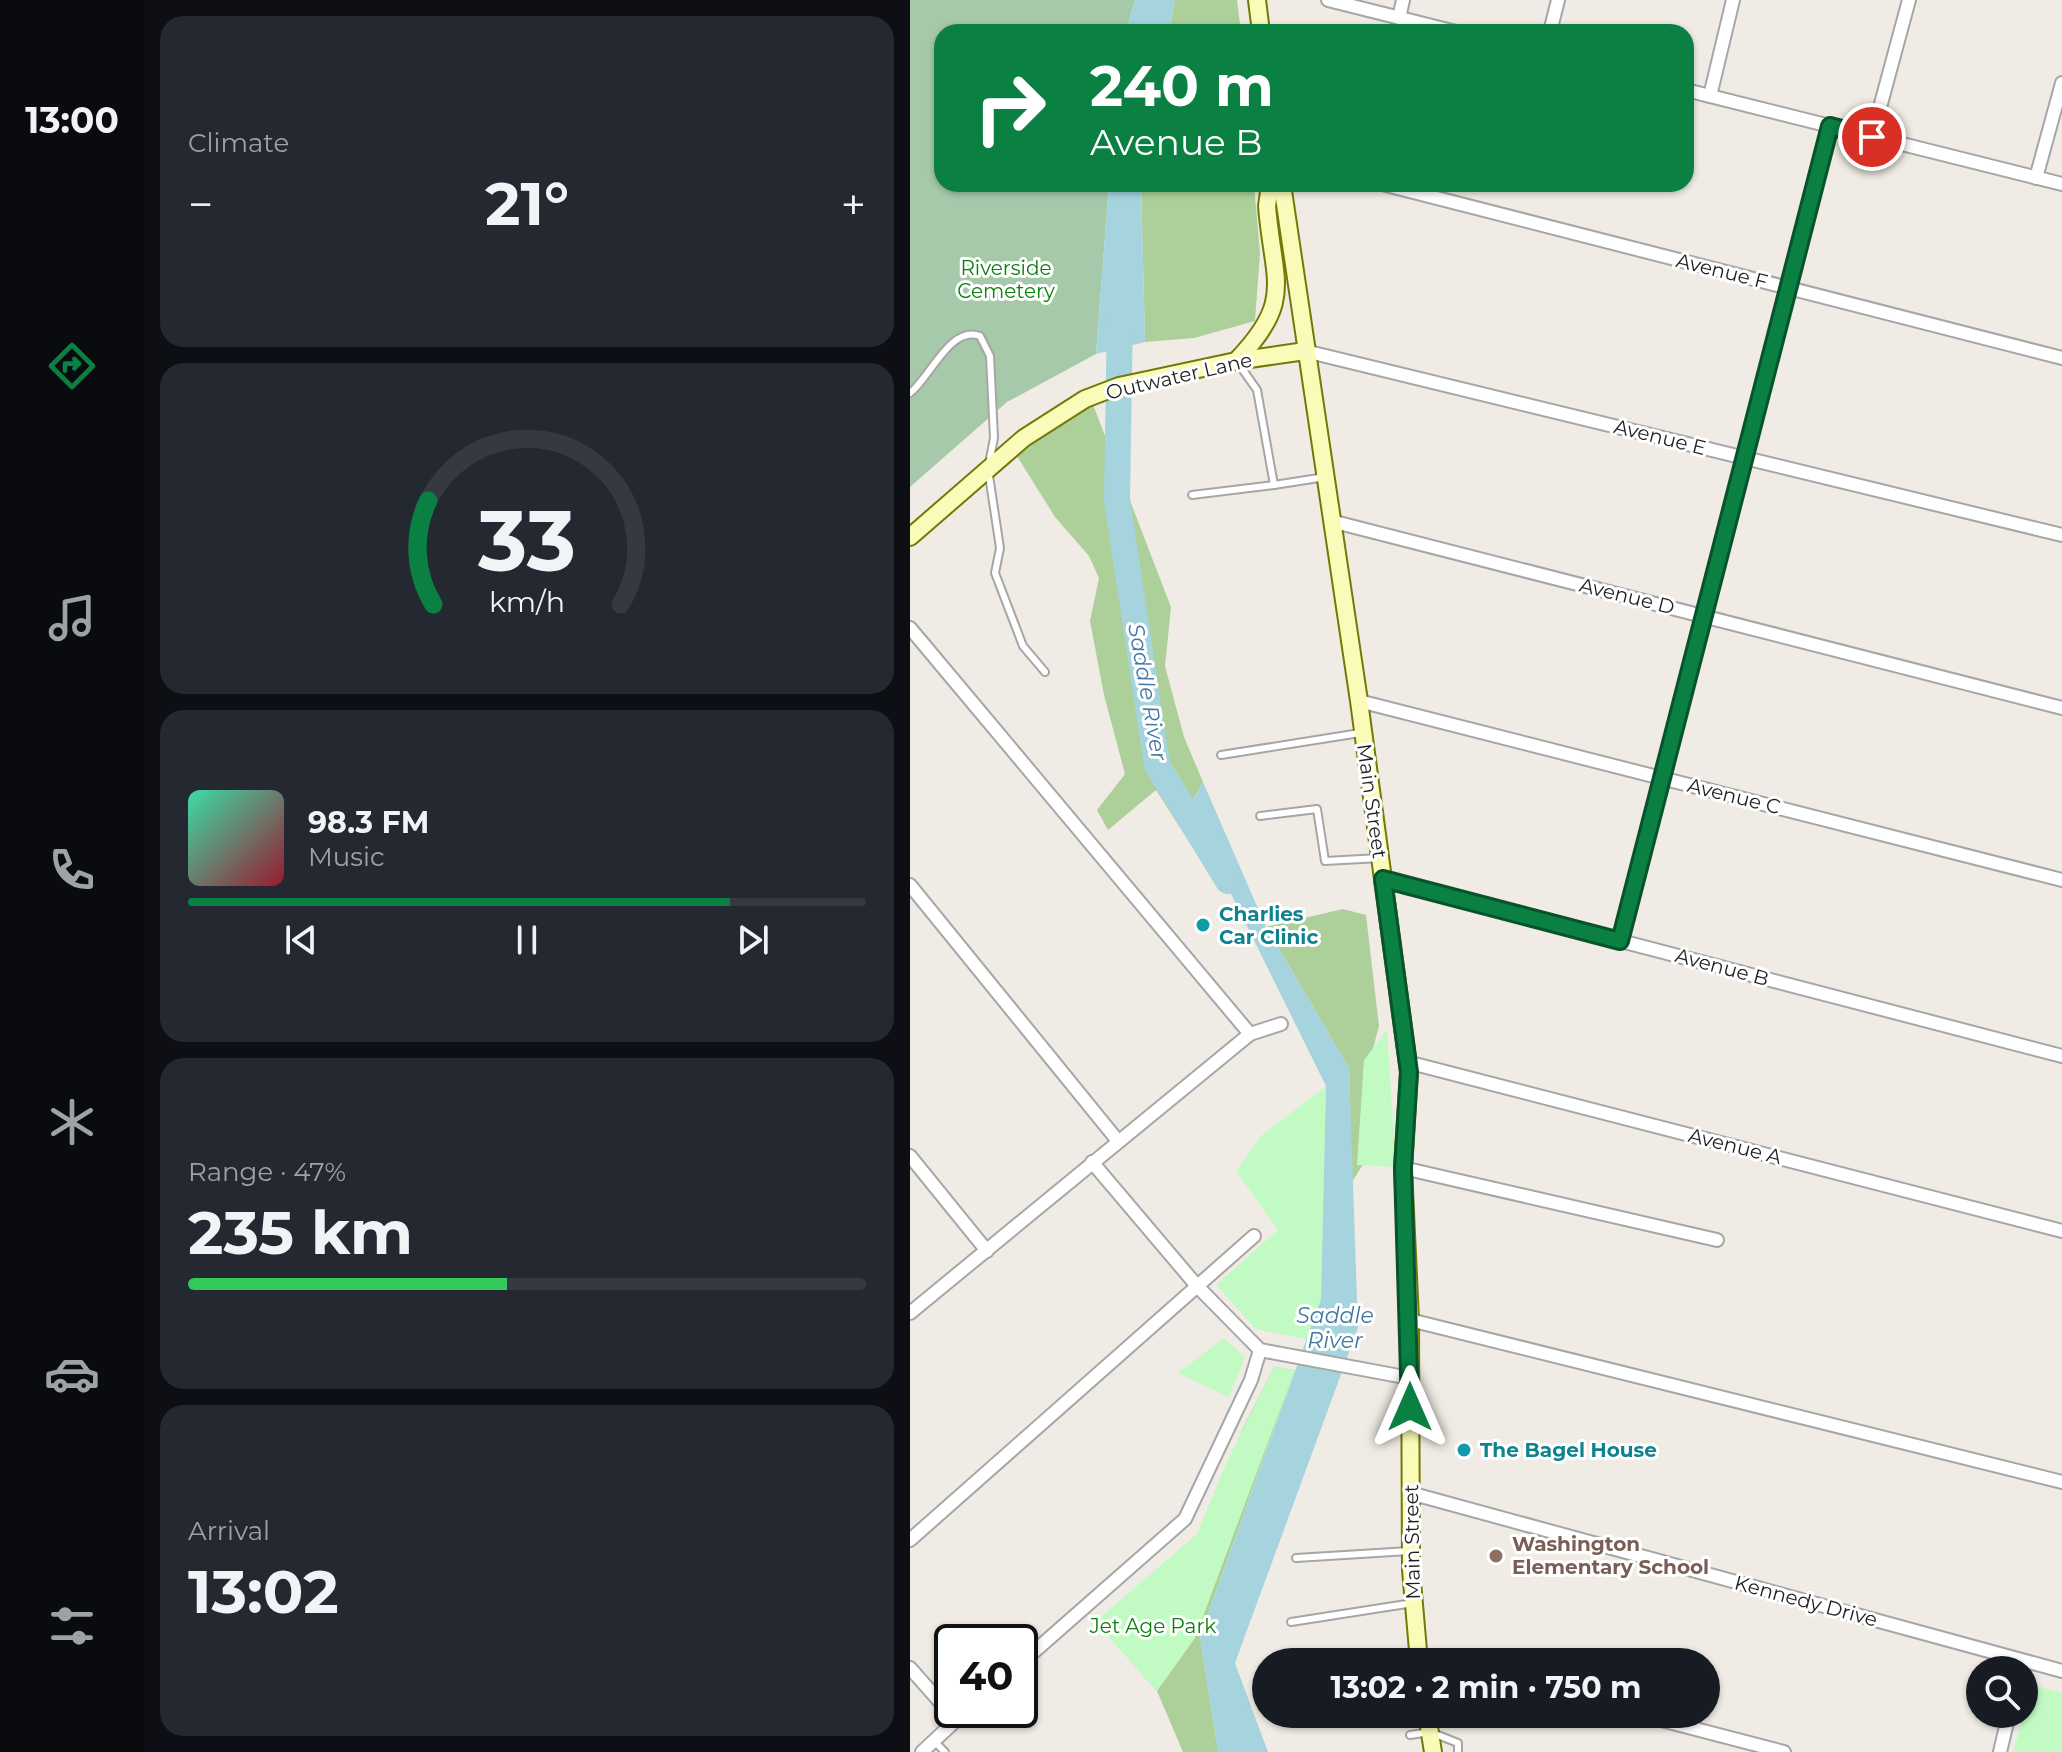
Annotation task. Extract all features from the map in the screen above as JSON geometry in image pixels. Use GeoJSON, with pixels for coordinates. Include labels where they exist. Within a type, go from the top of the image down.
{"type":"FeatureCollection","features":[{"type":"Feature","properties":{"kind":"street"},"geometry":{"type":"LineString","coordinates":[[1257,0],[1260,24]]}},
{"type":"Feature","properties":{"kind":"street"},"geometry":{"type":"LineString","coordinates":[[1328,0],[1423,24]]}},
{"type":"Feature","properties":{"kind":"street"},"geometry":{"type":"LineString","coordinates":[[1399,18],[1403,0]]}},
{"type":"Feature","properties":{"kind":"street"},"geometry":{"type":"LineString","coordinates":[[1552,24],[1558,0]]}},
{"type":"Feature","properties":{"kind":"street"},"geometry":{"type":"LineString","coordinates":[[1710,96],[1733,0]]}},
{"type":"Feature","properties":{"kind":"street"},"geometry":{"type":"LineString","coordinates":[[1872,137],[1909,0]]}},
{"type":"Feature","properties":{"kind":"street"},"geometry":{"type":"LineString","coordinates":[[2036,178],[2062,83]]}},
{"type":"Feature","properties":{"kind":"street"},"geometry":{"type":"LineString","coordinates":[[1694,92],[2062,184]]}},
{"type":"Feature","properties":{"kind":"street"},"geometry":{"type":"LineString","coordinates":[[1620,941],[1747,458],[1830,126]]}},
{"type":"Feature","properties":{"kind":"street"},"geometry":{"type":"LineString","coordinates":[[1236,361],[1268,324],[1275,305],[1267,206],[1269,192]]}},
{"type":"Feature","properties":{"kind":"street","name":"Main Street"},"geometry":{"type":"LineString","coordinates":[[1283,192],[1359,701],[1407,1062],[1403,1168],[1410,1320],[1411,1551],[1418,1648]]}},
{"type":"Feature","properties":{"kind":"street","name":"Avenue F"},"geometry":{"type":"LineString","coordinates":[[1413,192],[2062,358]]}},
{"type":"Feature","properties":{"kind":"street","name":"Outwater Lane"},"geometry":{"type":"LineString","coordinates":[[910,537],[1024,438],[1085,399],[1119,386],[1236,361],[1305,351]]}},
{"type":"Feature","properties":{"kind":"street","name":"Avenue E"},"geometry":{"type":"LineString","coordinates":[[1305,351],[2062,535]]}},
{"type":"Feature","properties":{"kind":"street","name":"Avenue D"},"geometry":{"type":"LineString","coordinates":[[1331,521],[2062,708]]}},
{"type":"Feature","properties":{"kind":"street"},"geometry":{"type":"LineString","coordinates":[[910,628],[1250,1034]]}},
{"type":"Feature","properties":{"kind":"street","name":"Avenue C"},"geometry":{"type":"LineString","coordinates":[[1359,701],[2062,880]]}},
{"type":"Feature","properties":{"kind":"street","name":"Avenue B"},"geometry":{"type":"LineString","coordinates":[[1383,879],[2062,1056]]}},
{"type":"Feature","properties":{"kind":"street"},"geometry":{"type":"LineString","coordinates":[[910,885],[1118,1141]]}},
{"type":"Feature","properties":{"kind":"street"},"geometry":{"type":"LineString","coordinates":[[910,1313],[1250,1034],[1281,1024]]}},
{"type":"Feature","properties":{"kind":"street","name":"Avenue A"},"geometry":{"type":"LineString","coordinates":[[1407,1062],[2062,1231]]}},
{"type":"Feature","properties":{"kind":"street"},"geometry":{"type":"LineString","coordinates":[[910,1156],[987,1251]]}},
{"type":"Feature","properties":{"kind":"street"},"geometry":{"type":"LineString","coordinates":[[1092,1162],[1197,1286],[1260,1350],[1410,1378]]}},
{"type":"Feature","properties":{"kind":"street"},"geometry":{"type":"LineString","coordinates":[[1403,1168],[1717,1240]]}},
{"type":"Feature","properties":{"kind":"street"},"geometry":{"type":"LineString","coordinates":[[910,1540],[1254,1236]]}},
{"type":"Feature","properties":{"kind":"street"},"geometry":{"type":"LineString","coordinates":[[1410,1320],[2062,1482]]}},
{"type":"Feature","properties":{"kind":"street"},"geometry":{"type":"LineString","coordinates":[[1038,1648],[1185,1519],[1251,1380],[1260,1350]]}},
{"type":"Feature","properties":{"kind":"street","name":"Kennedy Drive"},"geometry":{"type":"LineString","coordinates":[[1410,1493],[1989,1656]]}},
{"type":"Feature","properties":{"kind":"street","name":"Kennedy Drive"},"geometry":{"type":"LineString","coordinates":[[2038,1667],[2062,1671]]}},
{"type":"Feature","properties":{"kind":"street"},"geometry":{"type":"LineString","coordinates":[[910,1668],[934,1695]]}},
{"type":"Feature","properties":{"kind":"street"},"geometry":{"type":"LineString","coordinates":[[922,1752],[948,1728]]}},
{"type":"Feature","properties":{"kind":"street"},"geometry":{"type":"LineString","coordinates":[[1429,1728],[1433,1752]]}},
{"type":"Feature","properties":{"kind":"street"},"geometry":{"type":"LineString","coordinates":[[1692,1728],[1784,1752]]}},
{"type":"Feature","properties":{"kind":"street"},"geometry":{"type":"LineString","coordinates":[[2000,1752],[2006,1728]]}},
{"type":"Feature","properties":{"kind":"lane"},"geometry":{"type":"LineString","coordinates":[[910,393],[959,337],[972,333],[980,336],[990,356],[994,438],[988,469],[1000,548],[995,573],[1023,646],[1045,672]]}},
{"type":"Feature","properties":{"kind":"lane"},"geometry":{"type":"LineString","coordinates":[[1236,361],[1257,390],[1274,485]]}},
{"type":"Feature","properties":{"kind":"lane"},"geometry":{"type":"LineString","coordinates":[[1192,495],[1325,477]]}},
{"type":"Feature","properties":{"kind":"lane"},"geometry":{"type":"LineString","coordinates":[[1221,755],[1363,733]]}},
{"type":"Feature","properties":{"kind":"lane"},"geometry":{"type":"LineString","coordinates":[[1260,816],[1317,809],[1325,861],[1380,858]]}},
{"type":"Feature","properties":{"kind":"lane"},"geometry":{"type":"LineString","coordinates":[[1296,1558],[1411,1551]]}},
{"type":"Feature","properties":{"kind":"lane"},"geometry":{"type":"LineString","coordinates":[[1291,1622],[1413,1603]]}},
{"type":"Feature","properties":{"kind":"lane"},"geometry":{"type":"LineString","coordinates":[[1410,1735],[1430,1732],[1458,1743],[1458,1752]]}},
{"type":"Feature","properties":{"kind":"lane"},"geometry":{"type":"LineString","coordinates":[[934,1741],[945,1752]]}},
{"type":"Feature","properties":{"kind":"green space","name":"Riverside Cemetery"},"geometry":{"type":"Polygon","coordinates":[[[910,0],[1135,0],[1128,24],[934,24],[934,192],[1108,192],[1096,354],[1007,402],[910,487],[910,0]]]}},
{"type":"Feature","properties":{"kind":"green space"},"geometry":{"type":"Polygon","coordinates":[[[1175,0],[1237,0],[1240,24],[1170,24],[1175,0]]]}},
{"type":"Feature","properties":{"kind":"green space"},"geometry":{"type":"Polygon","coordinates":[[[1141,192],[1255,192],[1260,253],[1255,321],[1194,338],[1145,342],[1141,192]]]}},
{"type":"Feature","properties":{"kind":"green space"},"geometry":{"type":"Polygon","coordinates":[[[1092,402],[1171,607],[1165,666],[1184,737],[1203,782],[1179,826],[1156,790],[1108,830],[1097,810],[1125,774],[1104,695],[1090,621],[1099,578],[1089,556],[1055,517],[1015,453],[1092,402]]]}},
{"type":"Feature","properties":{"kind":"green space"},"geometry":{"type":"Polygon","coordinates":[[[1343,909],[1366,915],[1379,1026],[1369,1064],[1367,1158],[1352,1182],[1349,1068],[1266,927],[1343,909]]]}},
{"type":"Feature","properties":{"kind":"green space"},"geometry":{"type":"Polygon","coordinates":[[[1387,1030],[1396,1167],[1357,1165],[1364,1060],[1387,1030]]]}},
{"type":"Feature","properties":{"kind":"green space"},"geometry":{"type":"Polygon","coordinates":[[[1326,1086],[1321,1299],[1306,1339],[1256,1329],[1216,1285],[1278,1230],[1236,1171],[1262,1135],[1326,1086]]]}},
{"type":"Feature","properties":{"kind":"green space"},"geometry":{"type":"Polygon","coordinates":[[[1224,1338],[1245,1357],[1229,1397],[1178,1373],[1224,1338]]]}},
{"type":"Feature","properties":{"kind":"green space","name":"Jet Age Park"},"geometry":{"type":"Polygon","coordinates":[[[1274,1367],[1295,1370],[1200,1636],[1218,1752],[1183,1752],[1157,1691],[1133,1664],[1181,1590],[1243,1428],[1274,1367]]]}},
{"type":"Feature","properties":{"kind":"green space","name":"Jet Age Park"},"geometry":{"type":"Polygon","coordinates":[[[1274,1367],[1295,1370],[1195,1638],[1157,1691],[1095,1622],[1197,1534],[1227,1461],[1274,1367]]]}},
{"type":"Feature","properties":{"kind":"green space"},"geometry":{"type":"Polygon","coordinates":[[[2038,1687],[2062,1693],[2062,1752],[2013,1752],[2020,1728],[2038,1728],[2038,1687]]]}},
{"type":"Feature","properties":{"kind":"water"},"geometry":{"type":"Polygon","coordinates":[[[1135,0],[1175,0],[1170,24],[1128,24],[1135,0]]]}},
{"type":"Feature","properties":{"kind":"water"},"geometry":{"type":"Polygon","coordinates":[[[1108,192],[1141,192],[1145,342],[1096,354],[1108,192]]]}},
{"type":"Feature","properties":{"kind":"water","name":"Saddle River"},"geometry":{"type":"Polygon","coordinates":[[[1203,782],[1266,927],[1349,1068],[1358,1328],[1235,1663],[1252,1709],[1252,1728],[1259,1728],[1268,1752],[1218,1752],[1200,1636],[1321,1299],[1326,1086],[1189,809],[1203,782]]]}},
{"type":"Feature","properties":{"kind":"waterway","name":"Saddle River"},"geometry":{"type":"LineString","coordinates":[[1120,312],[1117,500],[1157,765],[1228,881]]}},
{"type":"Feature","properties":{"kind":"place","name":"Charlies Car Clinic"},"geometry":{"type":"Point","coordinates":[1203,925]}},
{"type":"Feature","properties":{"kind":"place","name":"The Bagel House"},"geometry":{"type":"Point","coordinates":[1464,1450]}},
{"type":"Feature","properties":{"kind":"place","name":"Washington Elementary School"},"geometry":{"type":"Point","coordinates":[1496,1556]}},
{"type":"Feature","properties":{"kind":"route"},"geometry":{"type":"LineString","coordinates":[[1410,1407],[1410,1320],[1403,1168],[1409,1072],[1383,879],[1620,941],[1747,458],[1830,126],[1872,137]]}}]}
